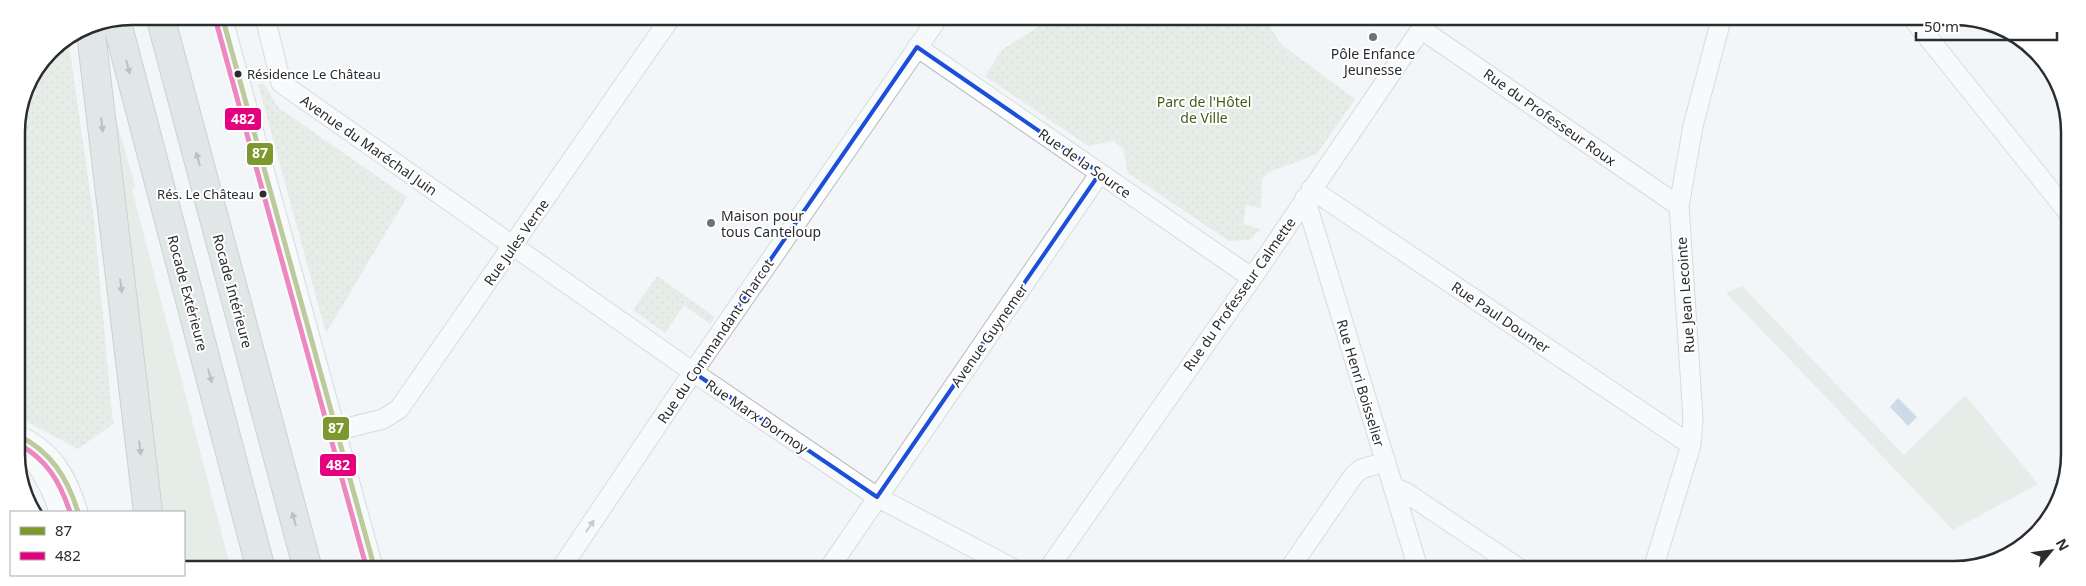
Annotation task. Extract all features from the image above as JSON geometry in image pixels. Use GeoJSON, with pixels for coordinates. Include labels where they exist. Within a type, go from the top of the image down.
{"type":"FeatureCollection","features":[{"type":"Feature","properties":{"kind":"highway","name":"Rocade Intérieure"},"geometry":{"type":"LineString","coordinates":[[162,25],[305,561]]}},
{"type":"Feature","properties":{"kind":"highway","name":"Rocade Extérieure"},"geometry":{"type":"LineString","coordinates":[[118,26],[259,561]]}},
{"type":"Feature","properties":{"kind":"highway"},"geometry":{"type":"LineString","coordinates":[[91,33],[148,511]]}},
{"type":"Feature","properties":{"kind":"street"},"geometry":{"type":"LineString","coordinates":[[224,25],[335,431],[373,561]]}},
{"type":"Feature","properties":{"kind":"street","name":"Avenue du Maréchal Juin"},"geometry":{"type":"LineString","coordinates":[[267,25],[281,83],[513,245]]}},
{"type":"Feature","properties":{"kind":"street","name":"Rue Jules Verne"},"geometry":{"type":"LineString","coordinates":[[335,431],[384,419],[399,410],[665,25]]}},
{"type":"Feature","properties":{"kind":"street","name":"Rue du Commandant Charcot"},"geometry":{"type":"LineString","coordinates":[[566,561],[693,372],[933,25]]}},
{"type":"Feature","properties":{"kind":"street","name":"Rue du Professeur Calmette"},"geometry":{"type":"LineString","coordinates":[[1054,561],[1252,278],[1424,25]]}},
{"type":"Feature","properties":{"kind":"street","name":"Rue du Professeur Roux"},"geometry":{"type":"LineString","coordinates":[[1426,25],[1679,206]]}},
{"type":"Feature","properties":{"kind":"street","name":"Rue Jean Lecointe"},"geometry":{"type":"LineString","coordinates":[[1655,561],[1691,445],[1693,418],[1679,206],[1693,126],[1716,25]]}},
{"type":"Feature","properties":{"kind":"street"},"geometry":{"type":"LineString","coordinates":[[1918,25],[2061,204]]}},
{"type":"Feature","properties":{"kind":"street","name":"Rue de la Source"},"geometry":{"type":"LineString","coordinates":[[917,47],[1252,278]]}},
{"type":"Feature","properties":{"kind":"street","name":"Avenue Guynemer"},"geometry":{"type":"LineString","coordinates":[[834,561],[1100,173]]}},
{"type":"Feature","properties":{"kind":"street","name":"Rue Paul Doumer"},"geometry":{"type":"LineString","coordinates":[[1308,194],[1691,445]]}},
{"type":"Feature","properties":{"kind":"street","name":"Rue Henri Boisselier"},"geometry":{"type":"LineString","coordinates":[[1308,194],[1385,462],[1416,561]]}},
{"type":"Feature","properties":{"kind":"street","name":"Rue Marx Dormoy"},"geometry":{"type":"LineString","coordinates":[[513,245],[693,372],[877,497],[999,561]]}},
{"type":"Feature","properties":{"kind":"street"},"geometry":{"type":"LineString","coordinates":[[25,438],[34,442],[50,455],[65,480],[78,511]]}},
{"type":"Feature","properties":{"kind":"street"},"geometry":{"type":"LineString","coordinates":[[25,450],[37,464],[52,490],[59,511]]}},
{"type":"Feature","properties":{"kind":"street"},"geometry":{"type":"LineString","coordinates":[[1295,561],[1354,475],[1361,469],[1385,462]]}},
{"type":"Feature","properties":{"kind":"street"},"geometry":{"type":"LineString","coordinates":[[1393,487],[1405,492],[1508,561]]}},
{"type":"Feature","properties":{"kind":"highlighted area"},"geometry":{"type":"Polygon","coordinates":[[[917,47],[1100,173],[877,497],[693,372],[917,47]]]}},
{"type":"Feature","properties":{"kind":"green space","name":"Parc de l'Hôtel de Ville"},"geometry":{"type":"Polygon","coordinates":[[[1041,25],[1268,25],[1282,45],[1355,99],[1317,154],[1269,172],[1262,180],[1261,208],[1246,205],[1243,224],[1261,229],[1249,240],[1229,241],[1128,173],[1123,149],[1113,141],[1088,146],[985,76],[1002,50],[1041,25]]]}},
{"type":"Feature","properties":{"kind":"green space"},"geometry":{"type":"Polygon","coordinates":[[[69,46],[94,219],[113,424],[78,449],[25,421],[25,125],[29,104],[39,79],[56,56],[69,46]]]}},
{"type":"Feature","properties":{"kind":"green space"},"geometry":{"type":"Polygon","coordinates":[[[258,84],[264,84],[279,108],[407,197],[326,333],[258,84]]]}},
{"type":"Feature","properties":{"kind":"green space"},"geometry":{"type":"Polygon","coordinates":[[[111,100],[135,186],[132,189],[229,561],[185,561],[185,511],[153,511],[111,100]]]}},
{"type":"Feature","properties":{"kind":"green space"},"geometry":{"type":"Polygon","coordinates":[[[657,276],[715,317],[710,324],[684,305],[665,333],[633,310],[657,276]]]}},
{"type":"Feature","properties":{"kind":"green space"},"geometry":{"type":"Polygon","coordinates":[[[1742,286],[1904,455],[1965,395],[2038,484],[1953,530],[1726,293],[1742,286]]]}},
{"type":"Feature","properties":{"kind":"water"},"geometry":{"type":"Polygon","coordinates":[[[1898,398],[1917,417],[1908,426],[1890,407],[1898,398]]]}},
{"type":"Feature","properties":{"kind":"transit line","name":"482"},"geometry":{"type":"LineString","coordinates":[[217,25],[365,561]]}},
{"type":"Feature","properties":{"kind":"transit line","name":"87"},"geometry":{"type":"LineString","coordinates":[[224,25],[373,561]]}},
{"type":"Feature","properties":{"kind":"transit line","name":"87"},"geometry":{"type":"LineString","coordinates":[[25,439],[40,449],[56,467],[69,488],[78,511]]}},
{"type":"Feature","properties":{"kind":"transit line","name":"482"},"geometry":{"type":"LineString","coordinates":[[25,448],[45,464],[51,472],[62,491],[70,511]]}},
{"type":"Feature","properties":{"kind":"place","name":"Pôle Enfance Jeunesse"},"geometry":{"type":"Point","coordinates":[1373,37]}},
{"type":"Feature","properties":{"kind":"place","name":"Résidence Le Château"},"geometry":{"type":"Point","coordinates":[238,74]}},
{"type":"Feature","properties":{"kind":"place","name":"Rés. Le Château"},"geometry":{"type":"Point","coordinates":[263,194]}},
{"type":"Feature","properties":{"kind":"place","name":"Maison pour tous Canteloup"},"geometry":{"type":"Point","coordinates":[711,223]}}]}
